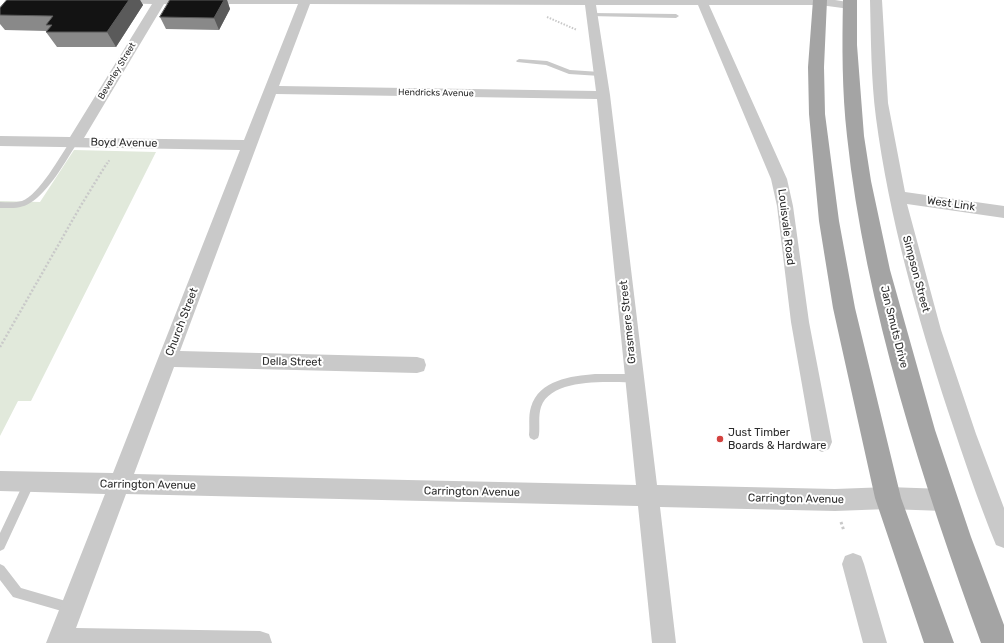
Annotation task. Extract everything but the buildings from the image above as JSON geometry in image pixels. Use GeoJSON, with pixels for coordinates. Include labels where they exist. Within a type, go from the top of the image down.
{"type":"FeatureCollection","features":[{"type":"Feature","properties":{"kind":"main road"},"geometry":{"type":"LineString","coordinates":[[820,1],[816,67],[817,114],[828,221],[849,331],[888,498],[939,643]]}},
{"type":"Feature","properties":{"kind":"main road","name":"Jan Smuts Drive"},"geometry":{"type":"LineString","coordinates":[[850,3],[849,63],[853,121],[870,228],[892,322],[944,500],[996,643]]}},
{"type":"Feature","properties":{"kind":"street"},"geometry":{"type":"LineString","coordinates":[[106,0],[514,1],[591,8],[611,1],[820,1],[850,3]]}},
{"type":"Feature","properties":{"kind":"street","name":"Beverley Street"},"geometry":{"type":"LineString","coordinates":[[74,142],[160,0]]}},
{"type":"Feature","properties":{"kind":"street","name":"Church Street"},"geometry":{"type":"LineString","coordinates":[[59,641],[305,0]]}},
{"type":"Feature","properties":{"kind":"street","name":"Simpson Street"},"geometry":{"type":"LineString","coordinates":[[876,0],[883,117],[897,197],[928,318],[1004,537]]}},
{"type":"Feature","properties":{"kind":"street","name":"Louisvale Road"},"geometry":{"type":"LineString","coordinates":[[702,2],[781,183],[800,322],[822,442]]}},
{"type":"Feature","properties":{"kind":"street","name":"Grasmere Street"},"geometry":{"type":"LineString","coordinates":[[591,8],[603,95],[664,643]]}},
{"type":"Feature","properties":{"kind":"street","name":"Hendricks Avenue"},"geometry":{"type":"LineString","coordinates":[[270,90],[603,95]]}},
{"type":"Feature","properties":{"kind":"street","name":"Boyd Avenue"},"geometry":{"type":"LineString","coordinates":[[0,141],[249,145]]}},
{"type":"Feature","properties":{"kind":"street","name":"West Link"},"geometry":{"type":"LineString","coordinates":[[897,197],[1004,212]]}},
{"type":"Feature","properties":{"kind":"street","name":"Della Street"},"geometry":{"type":"LineString","coordinates":[[168,359],[417,365]]}},
{"type":"Feature","properties":{"kind":"street","name":"Carrington Avenue"},"geometry":{"type":"LineString","coordinates":[[0,481],[835,500],[888,498],[944,500]]}},
{"type":"Feature","properties":{"kind":"street"},"geometry":{"type":"LineString","coordinates":[[853,564],[875,643]]}},
{"type":"Feature","properties":{"kind":"street"},"geometry":{"type":"LineString","coordinates":[[59,641],[260,643]]}},
{"type":"Feature","properties":{"kind":"lane"},"geometry":{"type":"LineString","coordinates":[[591,8],[676,16]]}},
{"type":"Feature","properties":{"kind":"lane"},"geometry":{"type":"LineString","coordinates":[[519,61],[547,63],[569,72],[600,74]]}},
{"type":"Feature","properties":{"kind":"lane"},"geometry":{"type":"LineString","coordinates":[[0,205],[20,204],[34,196],[74,142]]}},
{"type":"Feature","properties":{"kind":"lane"},"geometry":{"type":"LineString","coordinates":[[534,435],[537,405],[544,394],[556,386],[579,379],[634,378]]}},
{"type":"Feature","properties":{"kind":"lane"},"geometry":{"type":"LineString","coordinates":[[0,545],[30,482]]}},
{"type":"Feature","properties":{"kind":"lane"},"geometry":{"type":"LineString","coordinates":[[0,570],[17,593],[72,608]]}},
{"type":"Feature","properties":{"kind":"path"},"geometry":{"type":"LineString","coordinates":[[514,1],[595,39]]}},
{"type":"Feature","properties":{"kind":"path"},"geometry":{"type":"LineString","coordinates":[[0,347],[80,207],[121,143]]}},
{"type":"Feature","properties":{"kind":"shaded area"},"geometry":{"type":"Polygon","coordinates":[[[74,150],[156,152],[31,401],[18,401],[0,436],[0,201],[40,202],[74,150]]]}},
{"type":"Feature","properties":{"kind":"place","name":"Just Timber Boards & Hardware"},"geometry":{"type":"Point","coordinates":[720,439]}}]}
